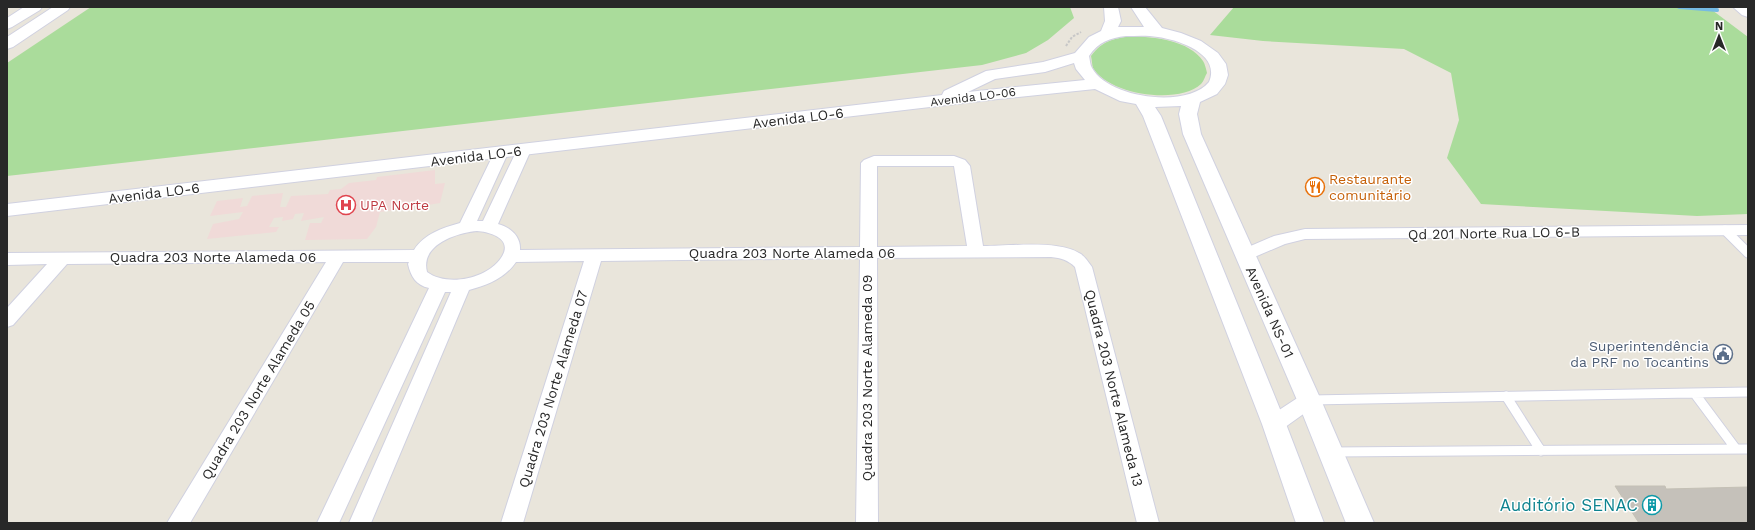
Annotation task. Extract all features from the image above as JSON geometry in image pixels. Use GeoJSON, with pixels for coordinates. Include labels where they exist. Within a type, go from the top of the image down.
{"type":"FeatureCollection","features":[{"type":"Feature","properties":{"kind":"main road"},"geometry":{"type":"LineString","coordinates":[[1741,7],[1748,12]]}},
{"type":"Feature","properties":{"kind":"street"},"geometry":{"type":"LineString","coordinates":[[7,24],[35,7]]}},
{"type":"Feature","properties":{"kind":"street"},"geometry":{"type":"LineString","coordinates":[[7,44],[63,7]]}},
{"type":"Feature","properties":{"kind":"street"},"geometry":{"type":"LineString","coordinates":[[1108,34],[1113,22],[1111,7]]}},
{"type":"Feature","properties":{"kind":"street"},"geometry":{"type":"LineString","coordinates":[[1138,7],[1146,21],[1157,32]]}},
{"type":"Feature","properties":{"kind":"street"},"geometry":{"type":"LineString","coordinates":[[1126,31],[1157,32],[1178,37],[1197,45],[1212,55],[1220,67],[1220,79],[1213,89],[1192,99],[1162,102],[1142,100],[1118,94],[1098,84],[1084,71],[1081,56],[1087,45],[1096,39],[1108,34],[1126,31]]}},
{"type":"Feature","properties":{"kind":"street","name":"Avenida LO-06"},"geometry":{"type":"LineString","coordinates":[[920,104],[950,95],[992,75],[1045,67],[1081,56]]}},
{"type":"Feature","properties":{"kind":"street","name":"Avenida LO-06"},"geometry":{"type":"LineString","coordinates":[[920,104],[998,94],[1098,84]]}},
{"type":"Feature","properties":{"kind":"street","name":"Avenida NS-01"},"geometry":{"type":"LineString","coordinates":[[1192,99],[1188,114],[1192,134],[1244,255],[1310,400],[1360,523]]}},
{"type":"Feature","properties":{"kind":"street"},"geometry":{"type":"LineString","coordinates":[[1142,100],[1152,116],[1274,424],[1310,523]]}},
{"type":"Feature","properties":{"kind":"street","name":"Avenida LO-6"},"geometry":{"type":"LineString","coordinates":[[33,207],[920,104]]}},
{"type":"Feature","properties":{"kind":"street"},"geometry":{"type":"LineString","coordinates":[[488,227],[524,150]]}},
{"type":"Feature","properties":{"kind":"street"},"geometry":{"type":"LineString","coordinates":[[466,227],[501,153]]}},
{"type":"Feature","properties":{"kind":"street","name":"Quadra 203 Norte Alameda 09"},"geometry":{"type":"LineString","coordinates":[[867,523],[868,165],[871,162],[958,162],[962,166],[976,252]]}},
{"type":"Feature","properties":{"kind":"street"},"geometry":{"type":"LineString","coordinates":[[7,205],[33,207]]}},
{"type":"Feature","properties":{"kind":"street"},"geometry":{"type":"LineString","coordinates":[[7,210],[33,207]]}},
{"type":"Feature","properties":{"kind":"street"},"geometry":{"type":"LineString","coordinates":[[466,227],[488,227],[501,231],[508,236],[512,245],[510,256],[505,264],[494,274],[479,282],[462,286],[439,286],[427,282],[419,275],[417,266],[419,256],[426,246],[438,237],[466,227]]}},
{"type":"Feature","properties":{"kind":"street","name":"Qd 201 Norte Rua LO 6-B"},"geometry":{"type":"LineString","coordinates":[[1244,255],[1280,240],[1306,234],[1748,230]]}},
{"type":"Feature","properties":{"kind":"street","name":"Quadra 203 Norte Alameda 06"},"geometry":{"type":"LineString","coordinates":[[510,256],[1051,251],[1061,252],[1073,257]]}},
{"type":"Feature","properties":{"kind":"street","name":"Quadra 203 Norte Alameda 07"},"geometry":{"type":"LineString","coordinates":[[512,523],[594,255]]}},
{"type":"Feature","properties":{"kind":"street","name":"Quadra 203 Norte Alameda 05"},"geometry":{"type":"LineString","coordinates":[[178,523],[338,256]]}},
{"type":"Feature","properties":{"kind":"street","name":"Quadra 203 Norte Alameda 06"},"geometry":{"type":"LineString","coordinates":[[7,258],[419,256]]}},
{"type":"Feature","properties":{"kind":"street","name":"Quadra 203 Norte Alameda 13"},"geometry":{"type":"LineString","coordinates":[[1073,257],[1080,262],[1083,267],[1148,523]]}},
{"type":"Feature","properties":{"kind":"street"},"geometry":{"type":"LineString","coordinates":[[7,320],[63,258]]}},
{"type":"Feature","properties":{"kind":"street"},"geometry":{"type":"LineString","coordinates":[[328,523],[439,286]]}},
{"type":"Feature","properties":{"kind":"street"},"geometry":{"type":"LineString","coordinates":[[360,523],[462,286]]}},
{"type":"Feature","properties":{"kind":"street"},"geometry":{"type":"LineString","coordinates":[[1274,424],[1310,400]]}},
{"type":"Feature","properties":{"kind":"lane"},"geometry":{"type":"LineString","coordinates":[[1725,230],[1748,253]]}},
{"type":"Feature","properties":{"kind":"lane"},"geometry":{"type":"LineString","coordinates":[[1310,400],[1748,392]]}},
{"type":"Feature","properties":{"kind":"lane"},"geometry":{"type":"LineString","coordinates":[[1694,394],[1736,449]]}},
{"type":"Feature","properties":{"kind":"lane"},"geometry":{"type":"LineString","coordinates":[[1506,396],[1541,451]]}},
{"type":"Feature","properties":{"kind":"lane"},"geometry":{"type":"LineString","coordinates":[[1332,452],[1748,449]]}},
{"type":"Feature","properties":{"kind":"path"},"geometry":{"type":"LineString","coordinates":[[1064,49],[1072,37],[1083,31]]}},
{"type":"Feature","properties":{"kind":"shaded area","name":"UPA Norte"},"geometry":{"type":"Polygon","coordinates":[[[435,170],[435,184],[445,183],[440,203],[409,208],[410,202],[405,202],[403,209],[380,212],[376,227],[367,239],[305,240],[310,223],[321,223],[324,217],[301,221],[304,213],[295,214],[293,219],[282,221],[283,217],[274,218],[269,227],[279,227],[276,232],[207,239],[213,224],[239,219],[243,212],[210,216],[217,201],[243,198],[240,207],[247,206],[252,196],[283,193],[280,207],[286,207],[291,196],[328,194],[330,190],[341,189],[349,183],[376,180],[377,177],[435,170]]]}},
{"type":"Feature","properties":{"kind":"green space"},"geometry":{"type":"Polygon","coordinates":[[[91,7],[1070,7],[1074,18],[1048,40],[1026,53],[982,65],[7,176],[7,63],[91,7]]]}},
{"type":"Feature","properties":{"kind":"green space"},"geometry":{"type":"Polygon","coordinates":[[[1234,7],[1708,7],[1748,37],[1748,214],[1697,216],[1481,204],[1447,158],[1459,120],[1451,73],[1404,49],[1263,41],[1210,35],[1234,7]]]}},
{"type":"Feature","properties":{"kind":"green space"},"geometry":{"type":"Polygon","coordinates":[[[1131,36],[1150,37],[1170,41],[1189,48],[1203,61],[1207,73],[1203,81],[1191,90],[1177,94],[1161,95],[1145,94],[1128,90],[1114,85],[1101,77],[1093,68],[1091,56],[1104,43],[1131,36]]]}},
{"type":"Feature","properties":{"kind":"building"},"geometry":{"type":"Polygon","coordinates":[[[1615,486],[1665,486],[1666,489],[1748,487],[1748,523],[1639,523],[1615,486]]]}},
{"type":"Feature","properties":{"kind":"waterway"},"geometry":{"type":"LineString","coordinates":[[1679,7],[1717,10]]}},
{"type":"Feature","properties":{"kind":"place","name":"Restaurante comunitário"},"geometry":{"type":"Point","coordinates":[1315,187]}},
{"type":"Feature","properties":{"kind":"place","name":"UPA Norte"},"geometry":{"type":"Point","coordinates":[346,205]}},
{"type":"Feature","properties":{"kind":"place","name":"Superintendência da PRF no Tocantins"},"geometry":{"type":"Point","coordinates":[1723,354]}},
{"type":"Feature","properties":{"kind":"place","name":"Auditório SENAC"},"geometry":{"type":"Point","coordinates":[1652,505]}}]}
